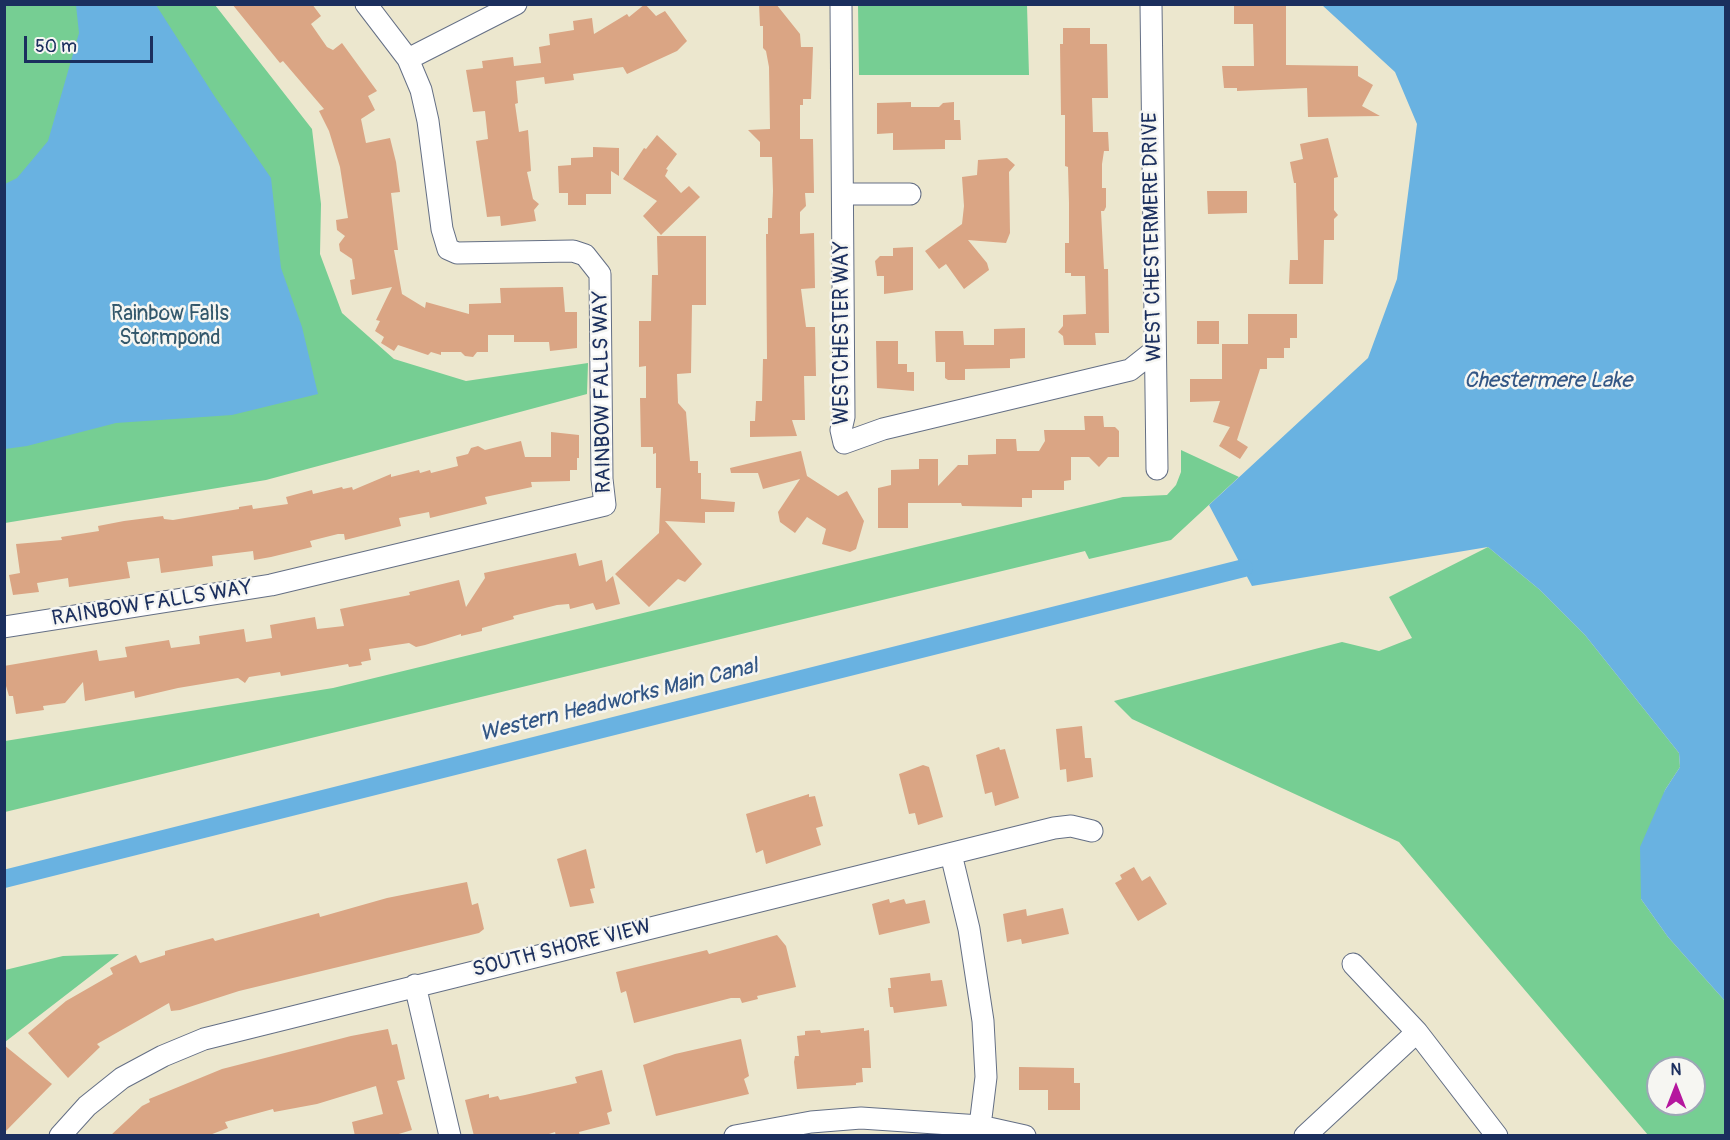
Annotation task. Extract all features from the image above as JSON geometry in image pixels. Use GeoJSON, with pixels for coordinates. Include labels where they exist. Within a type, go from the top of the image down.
{"type":"FeatureCollection","features":[{"type":"Feature","properties":{"kind":"street","name":"RAINBOW FALLS WAY"},"geometry":{"type":"LineString","coordinates":[[4,627],[271,585],[605,505],[602,479],[600,274],[585,255],[573,251],[458,253],[448,249],[442,229],[428,121],[421,90],[408,58],[366,4]]}},
{"type":"Feature","properties":{"kind":"street"},"geometry":{"type":"LineString","coordinates":[[408,58],[516,4]]}},
{"type":"Feature","properties":{"kind":"street","name":"WESTCHESTER WAY"},"geometry":{"type":"LineString","coordinates":[[841,4],[844,417],[842,430],[844,443],[883,429],[1130,370],[1154,351]]}},
{"type":"Feature","properties":{"kind":"street","name":"WEST CHESTERMERE DRIVE"},"geometry":{"type":"LineString","coordinates":[[1151,4],[1157,469]]}},
{"type":"Feature","properties":{"kind":"street"},"geometry":{"type":"LineString","coordinates":[[843,194],[909,194]]}},
{"type":"Feature","properties":{"kind":"street","name":"SOUTH SHORE VIEW"},"geometry":{"type":"LineString","coordinates":[[60,1136],[87,1106],[122,1078],[163,1056],[204,1039],[414,985],[1054,828],[1071,826],[1092,831]]}},
{"type":"Feature","properties":{"kind":"street"},"geometry":{"type":"LineString","coordinates":[[951,854],[969,929],[983,1021],[986,1077],[980,1126]]}},
{"type":"Feature","properties":{"kind":"street"},"geometry":{"type":"LineString","coordinates":[[1353,964],[1417,1032],[1497,1136]]}},
{"type":"Feature","properties":{"kind":"street"},"geometry":{"type":"LineString","coordinates":[[414,985],[450,1136]]}},
{"type":"Feature","properties":{"kind":"street"},"geometry":{"type":"LineString","coordinates":[[1305,1136],[1417,1032]]}},
{"type":"Feature","properties":{"kind":"street"},"geometry":{"type":"LineString","coordinates":[[735,1136],[777,1127],[861,1118],[980,1126],[1025,1136]]}},
{"type":"Feature","properties":{"kind":"green space","name":"Rainbow Falls Stormpond"},"geometry":{"type":"Polygon","coordinates":[[[5,5],[215,5],[312,129],[321,204],[320,254],[342,313],[394,359],[466,381],[588,363],[587,394],[266,480],[5,523],[5,5]]]}},
{"type":"Feature","properties":{"kind":"green space"},"geometry":{"type":"Polygon","coordinates":[[[858,5],[1027,5],[1029,75],[859,75],[858,5]]]}},
{"type":"Feature","properties":{"kind":"green space"},"geometry":{"type":"Polygon","coordinates":[[[1181,450],[1239,477],[1171,540],[1089,559],[1085,551],[5,812],[5,741],[333,688],[1123,497],[1167,495],[1176,485],[1181,472],[1181,450]]]}},
{"type":"Feature","properties":{"kind":"green space"},"geometry":{"type":"Polygon","coordinates":[[[1488,547],[1540,590],[1585,635],[1679,753],[1680,767],[1665,790],[1641,899],[1668,937],[1725,1001],[1725,1135],[1648,1135],[1399,842],[1132,719],[1114,701],[1342,642],[1379,651],[1412,638],[1389,597],[1488,547]]]}},
{"type":"Feature","properties":{"kind":"green space"},"geometry":{"type":"Polygon","coordinates":[[[119,954],[5,1042],[5,970],[63,956],[119,954]]]}},
{"type":"Feature","properties":{"kind":"water"},"geometry":{"type":"Polygon","coordinates":[[[76,5],[156,5],[271,178],[281,268],[302,327],[318,394],[232,415],[116,423],[27,446],[5,449],[5,184],[17,178],[48,141],[79,33],[76,5]]]}},
{"type":"Feature","properties":{"kind":"water","name":"Chestermere Lake"},"geometry":{"type":"Polygon","coordinates":[[[1322,5],[1725,5],[1725,1001],[1668,937],[1641,899],[1640,847],[1665,790],[1680,767],[1679,753],[1585,635],[1540,590],[1488,547],[1252,586],[1209,505],[1368,358],[1397,279],[1417,124],[1395,72],[1322,5]]]}},
{"type":"Feature","properties":{"kind":"building"},"geometry":{"type":"Polygon","coordinates":[[[232,4],[312,4],[321,16],[311,24],[327,47],[333,50],[342,43],[377,91],[368,96],[375,110],[361,119],[366,143],[390,138],[396,162],[400,192],[391,193],[398,250],[394,250],[402,294],[425,308],[426,302],[469,314],[469,304],[501,303],[500,288],[563,287],[565,312],[577,312],[577,348],[550,351],[549,342],[514,342],[514,335],[488,335],[488,352],[477,352],[473,357],[465,356],[461,352],[441,352],[441,355],[431,352],[428,355],[398,345],[394,351],[381,343],[384,337],[375,331],[380,321],[376,320],[392,287],[352,295],[350,280],[355,279],[352,259],[340,251],[339,244],[345,236],[337,230],[336,220],[348,218],[340,167],[329,131],[319,111],[324,109],[283,61],[280,63],[232,4]]]}},
{"type":"Feature","properties":{"kind":"building"},"geometry":{"type":"Polygon","coordinates":[[[645,4],[656,16],[665,11],[687,41],[677,51],[627,74],[623,67],[573,74],[574,80],[545,84],[544,77],[516,81],[518,103],[515,104],[519,132],[528,130],[531,171],[527,172],[533,199],[539,204],[534,210],[536,221],[501,226],[500,216],[487,217],[476,141],[488,139],[485,111],[473,112],[466,70],[483,68],[482,61],[513,57],[514,66],[541,63],[539,47],[550,45],[549,34],[574,30],[573,21],[592,18],[594,34],[627,14],[629,17],[645,4]]]}},
{"type":"Feature","properties":{"kind":"building"},"geometry":{"type":"Polygon","coordinates":[[[759,4],[776,4],[800,34],[801,47],[813,47],[811,99],[803,99],[803,105],[800,105],[800,139],[813,139],[814,193],[805,193],[806,206],[800,212],[800,234],[814,233],[815,288],[801,289],[806,327],[815,327],[816,376],[804,376],[805,420],[792,420],[797,436],[750,437],[750,421],[755,421],[756,401],[762,401],[763,359],[767,359],[766,234],[768,234],[768,218],[772,218],[773,191],[772,157],[760,157],[760,142],[748,130],[770,129],[769,67],[766,51],[763,48],[763,26],[760,26],[759,4]]]}},
{"type":"Feature","properties":{"kind":"building"},"geometry":{"type":"Polygon","coordinates":[[[1286,4],[1286,65],[1358,66],[1358,76],[1373,85],[1362,106],[1380,116],[1308,117],[1307,88],[1237,91],[1237,88],[1224,88],[1222,66],[1254,66],[1253,24],[1234,24],[1234,5],[1286,4]]]}},
{"type":"Feature","properties":{"kind":"building"},"geometry":{"type":"Polygon","coordinates":[[[1063,28],[1090,28],[1090,44],[1107,44],[1108,98],[1092,98],[1093,132],[1108,132],[1109,151],[1104,151],[1102,164],[1102,188],[1106,188],[1106,207],[1104,211],[1101,211],[1104,269],[1108,269],[1109,333],[1095,333],[1096,345],[1064,345],[1063,336],[1058,332],[1063,326],[1063,315],[1086,314],[1085,276],[1071,276],[1071,273],[1065,273],[1065,243],[1069,243],[1069,203],[1068,167],[1065,166],[1065,115],[1061,115],[1060,44],[1063,44],[1063,28]]]}},
{"type":"Feature","properties":{"kind":"building"},"geometry":{"type":"Polygon","coordinates":[[[911,102],[911,107],[939,107],[943,103],[954,102],[954,120],[960,120],[961,140],[945,140],[945,149],[893,150],[893,133],[877,134],[877,103],[911,102]]]}},
{"type":"Feature","properties":{"kind":"building"},"geometry":{"type":"Polygon","coordinates":[[[657,135],[677,154],[666,169],[668,170],[665,176],[681,193],[689,186],[700,197],[661,235],[643,216],[657,201],[623,179],[644,148],[646,149],[657,135]]]}},
{"type":"Feature","properties":{"kind":"building"},"geometry":{"type":"Polygon","coordinates":[[[1328,138],[1338,177],[1334,178],[1334,210],[1338,215],[1334,219],[1334,240],[1324,240],[1323,284],[1289,284],[1290,260],[1298,260],[1296,183],[1294,183],[1290,162],[1303,159],[1300,144],[1328,138]]]}},
{"type":"Feature","properties":{"kind":"building"},"geometry":{"type":"Polygon","coordinates":[[[593,147],[619,148],[619,176],[611,171],[611,194],[586,194],[586,205],[568,205],[568,193],[559,193],[558,166],[571,165],[571,158],[593,157],[593,147]]]}},
{"type":"Feature","properties":{"kind":"building"},"geometry":{"type":"Polygon","coordinates":[[[1007,158],[1015,165],[1009,172],[1010,233],[1006,243],[968,240],[987,263],[989,270],[964,289],[946,264],[939,269],[925,251],[962,224],[964,206],[962,177],[977,175],[978,160],[1007,158]]]}},
{"type":"Feature","properties":{"kind":"building"},"geometry":{"type":"Polygon","coordinates":[[[1207,191],[1247,191],[1247,213],[1208,214],[1207,191]]]}},
{"type":"Feature","properties":{"kind":"building"},"geometry":{"type":"Polygon","coordinates":[[[657,236],[706,236],[706,305],[692,305],[691,373],[677,374],[678,403],[686,412],[690,461],[698,461],[698,473],[701,473],[701,499],[735,502],[734,512],[705,512],[705,523],[665,521],[702,564],[685,582],[678,579],[649,607],[615,574],[659,533],[661,488],[656,488],[656,453],[653,454],[653,447],[641,447],[640,398],[646,398],[646,366],[639,367],[639,321],[651,321],[652,275],[658,275],[657,236]]]}},
{"type":"Feature","properties":{"kind":"building"},"geometry":{"type":"Polygon","coordinates":[[[913,247],[913,290],[884,294],[884,276],[877,276],[875,261],[880,256],[893,256],[893,248],[913,247]]]}},
{"type":"Feature","properties":{"kind":"building"},"geometry":{"type":"Polygon","coordinates":[[[1248,314],[1297,314],[1297,338],[1290,338],[1290,348],[1284,348],[1284,358],[1267,358],[1267,369],[1260,369],[1237,440],[1248,447],[1240,459],[1219,446],[1230,427],[1213,422],[1220,401],[1190,402],[1190,379],[1222,379],[1222,344],[1248,344],[1248,314]]]}},
{"type":"Feature","properties":{"kind":"building"},"geometry":{"type":"Polygon","coordinates":[[[1197,321],[1219,321],[1219,344],[1197,344],[1197,321]]]}},
{"type":"Feature","properties":{"kind":"building"},"geometry":{"type":"Polygon","coordinates":[[[1025,328],[1025,358],[1010,359],[1010,368],[965,369],[965,380],[948,380],[945,378],[945,362],[936,362],[935,331],[963,331],[964,345],[994,345],[994,329],[1025,328]]]}},
{"type":"Feature","properties":{"kind":"building"},"geometry":{"type":"Polygon","coordinates":[[[876,341],[898,341],[898,364],[907,364],[907,372],[914,372],[914,391],[877,388],[876,341]]]}},
{"type":"Feature","properties":{"kind":"building"},"geometry":{"type":"Polygon","coordinates":[[[1084,416],[1103,416],[1104,427],[1115,427],[1119,431],[1119,457],[1108,457],[1099,467],[1089,457],[1071,457],[1071,480],[1064,481],[1064,490],[1032,490],[1032,498],[1022,498],[1022,507],[962,506],[961,503],[908,503],[908,528],[878,528],[878,488],[891,485],[891,470],[919,469],[919,459],[938,459],[938,486],[958,465],[968,465],[968,455],[996,454],[996,439],[1016,439],[1017,451],[1039,451],[1045,441],[1044,430],[1085,430],[1084,416]]]}},
{"type":"Feature","properties":{"kind":"building"},"geometry":{"type":"Polygon","coordinates":[[[551,432],[579,435],[577,470],[570,470],[570,481],[531,482],[532,487],[485,497],[487,504],[430,518],[429,512],[399,518],[401,526],[345,540],[344,534],[338,534],[310,541],[312,547],[271,557],[254,560],[253,551],[212,556],[213,566],[161,573],[159,558],[127,562],[130,578],[69,587],[68,578],[37,583],[39,592],[13,595],[9,575],[20,573],[16,544],[62,540],[61,537],[99,531],[98,526],[124,521],[163,516],[164,519],[173,520],[252,505],[253,509],[288,504],[286,497],[312,490],[313,494],[342,487],[343,489],[352,487],[353,490],[391,474],[391,477],[419,470],[420,473],[430,470],[431,473],[458,466],[456,457],[468,454],[471,448],[478,446],[485,450],[521,441],[525,457],[551,457],[551,432]]]}},
{"type":"Feature","properties":{"kind":"building"},"geometry":{"type":"Polygon","coordinates":[[[801,451],[807,476],[838,496],[847,491],[864,521],[856,549],[850,552],[822,544],[826,529],[807,517],[795,533],[780,522],[778,512],[800,479],[763,489],[758,473],[731,473],[730,468],[801,451]]]}},
{"type":"Feature","properties":{"kind":"building"},"geometry":{"type":"Polygon","coordinates":[[[576,553],[579,566],[602,560],[606,582],[613,576],[620,604],[596,610],[593,603],[570,609],[569,604],[557,605],[513,616],[514,619],[482,628],[482,631],[461,636],[461,634],[425,645],[416,647],[409,643],[369,649],[371,660],[361,662],[362,665],[349,667],[348,664],[281,676],[280,672],[249,677],[245,683],[238,678],[135,698],[134,691],[85,701],[83,682],[65,703],[43,706],[44,710],[16,714],[13,696],[9,696],[6,686],[4,666],[97,650],[99,661],[127,657],[125,647],[169,640],[171,648],[200,644],[199,636],[244,629],[246,642],[272,638],[270,625],[315,617],[317,629],[344,626],[340,609],[410,595],[409,592],[459,580],[466,607],[485,578],[484,573],[576,553]]]}},
{"type":"Feature","properties":{"kind":"building"},"geometry":{"type":"Polygon","coordinates":[[[1082,726],[1085,758],[1091,758],[1093,777],[1067,782],[1066,769],[1060,770],[1056,729],[1082,726]]]}},
{"type":"Feature","properties":{"kind":"building"},"geometry":{"type":"Polygon","coordinates":[[[999,747],[1000,750],[1005,749],[1019,798],[995,806],[992,792],[985,794],[976,755],[999,747]]]}},
{"type":"Feature","properties":{"kind":"building"},"geometry":{"type":"Polygon","coordinates":[[[923,765],[929,767],[943,817],[918,825],[915,813],[909,814],[899,774],[923,765]]]}},
{"type":"Feature","properties":{"kind":"building"},"geometry":{"type":"Polygon","coordinates":[[[809,794],[809,797],[815,796],[823,826],[816,828],[821,845],[766,864],[763,850],[756,853],[746,814],[809,794]]]}},
{"type":"Feature","properties":{"kind":"building"},"geometry":{"type":"Polygon","coordinates":[[[586,849],[595,888],[590,889],[594,903],[570,907],[557,859],[586,849]]]}},
{"type":"Feature","properties":{"kind":"building"},"geometry":{"type":"Polygon","coordinates":[[[1134,867],[1142,881],[1150,876],[1167,904],[1138,921],[1115,883],[1122,879],[1120,875],[1134,867]]]}},
{"type":"Feature","properties":{"kind":"building"},"geometry":{"type":"Polygon","coordinates":[[[467,882],[472,905],[478,903],[484,929],[479,933],[239,991],[180,1010],[171,1011],[169,1003],[97,1044],[100,1047],[68,1078],[28,1033],[66,1001],[113,974],[110,968],[136,955],[140,963],[165,955],[165,951],[213,938],[215,941],[319,913],[320,917],[387,898],[467,882]]]}},
{"type":"Feature","properties":{"kind":"building"},"geometry":{"type":"Polygon","coordinates":[[[889,899],[890,903],[904,899],[906,904],[925,900],[930,923],[879,935],[872,904],[889,899]]]}},
{"type":"Feature","properties":{"kind":"building"},"geometry":{"type":"Polygon","coordinates":[[[1063,908],[1069,934],[1022,944],[1021,939],[1007,942],[1003,914],[1026,909],[1027,916],[1063,908]]]}},
{"type":"Feature","properties":{"kind":"building"},"geometry":{"type":"Polygon","coordinates":[[[777,935],[786,946],[796,987],[757,996],[758,999],[742,1003],[740,998],[731,998],[634,1023],[626,991],[621,993],[616,972],[707,950],[709,954],[777,935]]]}},
{"type":"Feature","properties":{"kind":"building"},"geometry":{"type":"Polygon","coordinates":[[[930,973],[931,981],[942,980],[947,1006],[894,1013],[893,1007],[890,1007],[888,988],[891,988],[890,978],[930,973]]]}},
{"type":"Feature","properties":{"kind":"building"},"geometry":{"type":"Polygon","coordinates":[[[864,1028],[864,1031],[869,1030],[871,1068],[862,1068],[863,1082],[856,1083],[856,1085],[797,1089],[794,1062],[795,1056],[799,1056],[797,1036],[805,1035],[805,1031],[820,1030],[821,1033],[864,1028]]]}},
{"type":"Feature","properties":{"kind":"building"},"geometry":{"type":"Polygon","coordinates":[[[388,1029],[392,1045],[397,1044],[405,1079],[397,1081],[412,1130],[392,1136],[355,1136],[352,1122],[383,1114],[376,1086],[317,1104],[274,1112],[273,1109],[225,1122],[228,1128],[207,1136],[110,1136],[142,1106],[150,1102],[149,1099],[222,1069],[351,1036],[388,1029]]]}},
{"type":"Feature","properties":{"kind":"building"},"geometry":{"type":"Polygon","coordinates":[[[741,1039],[749,1076],[744,1079],[749,1094],[656,1116],[643,1065],[675,1054],[741,1039]]]}},
{"type":"Feature","properties":{"kind":"building"},"geometry":{"type":"Polygon","coordinates":[[[4,1045],[52,1084],[4,1133],[4,1045]]]}},
{"type":"Feature","properties":{"kind":"building"},"geometry":{"type":"Polygon","coordinates":[[[1019,1067],[1074,1068],[1074,1083],[1080,1083],[1080,1110],[1048,1110],[1048,1090],[1019,1090],[1019,1067]]]}},
{"type":"Feature","properties":{"kind":"building"},"geometry":{"type":"Polygon","coordinates":[[[602,1070],[612,1111],[607,1113],[610,1124],[579,1132],[580,1136],[556,1136],[555,1132],[543,1136],[474,1136],[465,1100],[489,1094],[489,1098],[498,1096],[500,1100],[525,1095],[577,1083],[575,1077],[602,1070]]]}},
{"type":"Feature","properties":{"kind":"waterway","name":"Western Headworks Main Canal"},"geometry":{"type":"LineString","coordinates":[[4,879],[1244,568]]}}]}
